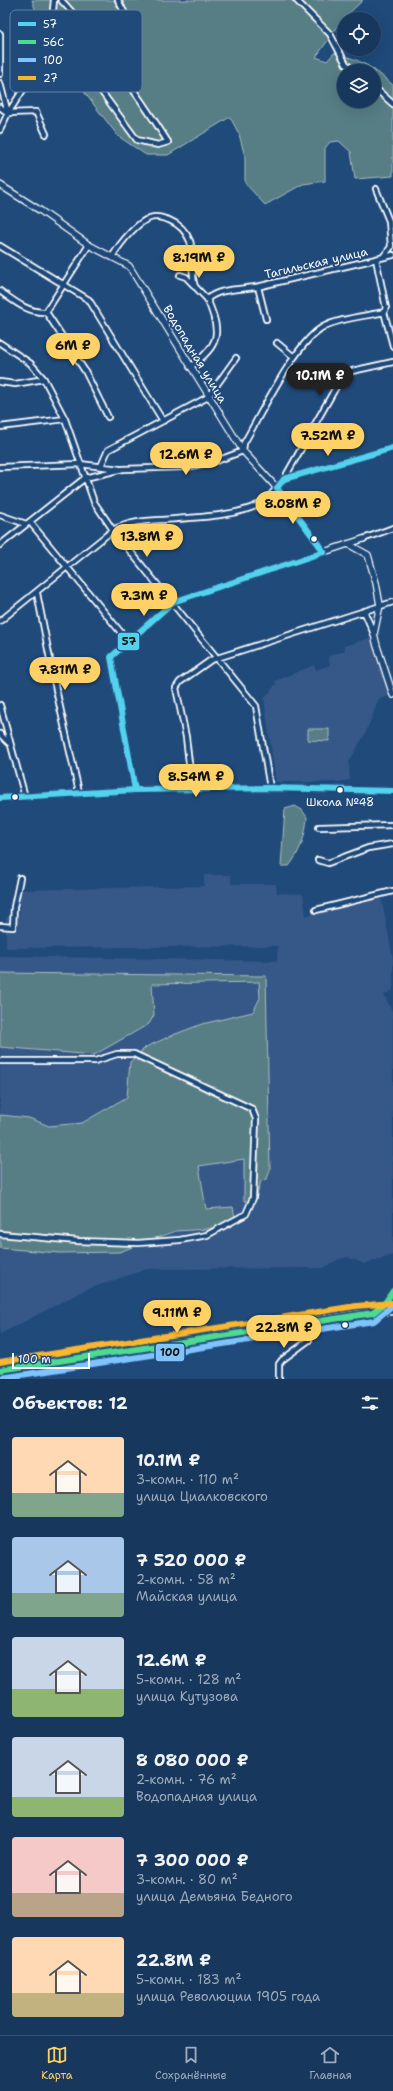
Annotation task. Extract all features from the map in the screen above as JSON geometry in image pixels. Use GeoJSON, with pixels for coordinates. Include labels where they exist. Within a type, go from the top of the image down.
{"type":"FeatureCollection","features":[{"type":"Feature","properties":{"kind":"main road"},"geometry":{"type":"LineString","coordinates":[[0,1370],[308,1322],[391,1311]]}},
{"type":"Feature","properties":{"kind":"street"},"geometry":{"type":"LineString","coordinates":[[53,10],[54,0]]}},
{"type":"Feature","properties":{"kind":"street"},"geometry":{"type":"LineString","coordinates":[[61,0],[70,10]]}},
{"type":"Feature","properties":{"kind":"street"},"geometry":{"type":"LineString","coordinates":[[118,0],[123,10]]}},
{"type":"Feature","properties":{"kind":"street"},"geometry":{"type":"LineString","coordinates":[[296,0],[330,34],[346,64]]}},
{"type":"Feature","properties":{"kind":"street"},"geometry":{"type":"LineString","coordinates":[[0,34],[0,74]]}},
{"type":"Feature","properties":{"kind":"street"},"geometry":{"type":"LineString","coordinates":[[0,83],[8,113]]}},
{"type":"Feature","properties":{"kind":"street"},"geometry":{"type":"LineString","coordinates":[[0,130],[8,113],[22,92]]}},
{"type":"Feature","properties":{"kind":"street"},"geometry":{"type":"LineString","coordinates":[[102,92],[137,140],[154,144],[168,142],[137,92]]}},
{"type":"Feature","properties":{"kind":"street"},"geometry":{"type":"LineString","coordinates":[[381,94],[393,104]]}},
{"type":"Feature","properties":{"kind":"street"},"geometry":{"type":"LineString","coordinates":[[0,107],[8,113],[36,112],[46,134]]}},
{"type":"Feature","properties":{"kind":"street","name":"Водопадная улица"},"geometry":{"type":"LineString","coordinates":[[0,185],[41,210],[89,244],[129,266],[208,397],[243,451],[277,488],[324,552]]}},
{"type":"Feature","properties":{"kind":"street"},"geometry":{"type":"LineString","coordinates":[[376,189],[389,221],[391,247],[384,258]]}},
{"type":"Feature","properties":{"kind":"street"},"geometry":{"type":"LineString","coordinates":[[112,257],[128,236],[146,219],[156,216],[171,221],[181,226],[190,242],[193,262],[191,276],[195,287]]}},
{"type":"Feature","properties":{"kind":"street"},"geometry":{"type":"LineString","coordinates":[[46,312],[89,244]]}},
{"type":"Feature","properties":{"kind":"street"},"geometry":{"type":"LineString","coordinates":[[0,246],[88,300],[162,422]]}},
{"type":"Feature","properties":{"kind":"street","name":"Тагильская улица"},"geometry":{"type":"LineString","coordinates":[[207,299],[224,291],[258,287],[393,255]]}},
{"type":"Feature","properties":{"kind":"street"},"geometry":{"type":"LineString","coordinates":[[376,259],[386,308],[384,312],[393,346]]}},
{"type":"Feature","properties":{"kind":"street"},"geometry":{"type":"LineString","coordinates":[[180,275],[186,277],[207,299],[212,310],[217,332],[210,351],[190,367]]}},
{"type":"Feature","properties":{"kind":"street"},"geometry":{"type":"LineString","coordinates":[[258,287],[266,319]]}},
{"type":"Feature","properties":{"kind":"street"},"geometry":{"type":"LineString","coordinates":[[0,291],[27,309],[37,312],[46,312]]}},
{"type":"Feature","properties":{"kind":"street"},"geometry":{"type":"LineString","coordinates":[[46,312],[85,371],[108,417]]}},
{"type":"Feature","properties":{"kind":"street"},"geometry":{"type":"LineString","coordinates":[[0,467],[80,464],[123,469],[188,467],[219,460],[243,451],[244,443],[294,357],[317,330],[327,325],[384,312]]}},
{"type":"Feature","properties":{"kind":"street"},"geometry":{"type":"LineString","coordinates":[[0,343],[30,363],[44,379],[65,419],[94,502],[113,530],[219,658],[256,706],[270,788]]}},
{"type":"Feature","properties":{"kind":"street"},"geometry":{"type":"LineString","coordinates":[[277,343],[294,357]]}},
{"type":"Feature","properties":{"kind":"street"},"geometry":{"type":"LineString","coordinates":[[101,466],[108,450],[208,397],[236,358]]}},
{"type":"Feature","properties":{"kind":"street"},"geometry":{"type":"LineString","coordinates":[[0,621],[37,593],[67,566],[113,530],[134,522],[204,517],[250,508],[264,501],[284,479],[340,380],[352,371],[393,362]]}},
{"type":"Feature","properties":{"kind":"street"},"geometry":{"type":"LineString","coordinates":[[0,382],[15,384],[44,379]]}},
{"type":"Feature","properties":{"kind":"street"},"geometry":{"type":"LineString","coordinates":[[0,427],[65,419]]}},
{"type":"Feature","properties":{"kind":"street"},"geometry":{"type":"LineString","coordinates":[[284,479],[393,448]]}},
{"type":"Feature","properties":{"kind":"street"},"geometry":{"type":"LineString","coordinates":[[0,545],[85,478],[123,469]]}},
{"type":"Feature","properties":{"kind":"street"},"geometry":{"type":"LineString","coordinates":[[0,515],[28,523],[67,566],[128,641]]}},
{"type":"Feature","properties":{"kind":"street"},"geometry":{"type":"LineString","coordinates":[[135,790],[111,657],[173,602],[393,528]]}},
{"type":"Feature","properties":{"kind":"street"},"geometry":{"type":"LineString","coordinates":[[348,544],[368,555],[376,583],[380,606],[374,634]]}},
{"type":"Feature","properties":{"kind":"street"},"geometry":{"type":"LineString","coordinates":[[37,593],[79,792]]}},
{"type":"Feature","properties":{"kind":"street"},"geometry":{"type":"LineString","coordinates":[[192,789],[186,737],[176,688],[180,682],[211,660],[393,602]]}},
{"type":"Feature","properties":{"kind":"street"},"geometry":{"type":"LineString","coordinates":[[364,611],[374,634],[380,661],[392,689],[393,695]]}},
{"type":"Feature","properties":{"kind":"street"},"geometry":{"type":"LineString","coordinates":[[0,705],[25,797]]}},
{"type":"Feature","properties":{"kind":"street"},"geometry":{"type":"LineString","coordinates":[[0,734],[10,744]]}},
{"type":"Feature","properties":{"kind":"street"},"geometry":{"type":"LineString","coordinates":[[0,798],[79,792],[135,790],[270,788],[393,791]]}},
{"type":"Feature","properties":{"kind":"street"},"geometry":{"type":"LineString","coordinates":[[319,827],[393,824]]}},
{"type":"Feature","properties":{"kind":"street"},"geometry":{"type":"LineString","coordinates":[[318,860],[328,863],[368,848],[393,844]]}},
{"type":"Feature","properties":{"kind":"street"},"geometry":{"type":"LineString","coordinates":[[0,926],[14,927],[14,907],[20,878]]}},
{"type":"Feature","properties":{"kind":"street"},"geometry":{"type":"LineString","coordinates":[[316,910],[393,891]]}},
{"type":"Feature","properties":{"kind":"street"},"geometry":{"type":"LineString","coordinates":[[0,1061],[95,1061],[117,1054],[134,1054],[252,1110],[256,1119],[253,1198],[246,1214],[207,1235],[180,1240],[138,1243],[78,1241],[0,1234]]}},
{"type":"Feature","properties":{"kind":"street"},"geometry":{"type":"LineString","coordinates":[[373,1313],[385,1303],[393,1291]]}},
{"type":"Feature","properties":{"kind":"street"},"geometry":{"type":"LineString","coordinates":[[385,1303],[391,1311]]}},
{"type":"Feature","properties":{"kind":"street"},"geometry":{"type":"LineString","coordinates":[[280,1379],[279,1364],[282,1360],[309,1340],[308,1322]]}},
{"type":"Feature","properties":{"kind":"shaded area"},"geometry":{"type":"Polygon","coordinates":[[[373,637],[392,695],[379,699],[366,732],[349,762],[350,780],[338,782],[276,782],[264,699],[276,684],[275,681],[314,665],[316,670],[330,665],[328,656],[345,651],[344,646],[373,637]]]}},
{"type":"Feature","properties":{"kind":"shaded area"},"geometry":{"type":"Polygon","coordinates":[[[204,875],[231,875],[231,884],[276,884],[277,893],[303,894],[306,916],[381,896],[393,959],[393,990],[384,995],[393,1013],[393,1255],[364,1264],[348,1257],[339,1259],[323,1268],[147,1269],[85,1290],[0,1334],[0,956],[277,961],[278,946],[6,948],[6,917],[19,916],[21,890],[204,886],[204,875]]]}},
{"type":"Feature","properties":{"kind":"green space"},"geometry":{"type":"Polygon","coordinates":[[[32,0],[363,0],[350,12],[337,12],[337,28],[316,57],[327,61],[334,53],[337,54],[337,56],[352,58],[364,64],[337,64],[337,108],[381,108],[381,75],[393,85],[393,176],[355,179],[351,152],[339,141],[330,142],[325,148],[325,181],[303,184],[265,205],[245,183],[245,157],[239,134],[230,117],[168,155],[146,155],[118,136],[84,92],[142,92],[142,10],[35,10],[32,0]]]}},
{"type":"Feature","properties":{"kind":"green space"},"geometry":{"type":"Polygon","coordinates":[[[308,729],[329,729],[329,741],[308,740],[308,729]]]}},
{"type":"Feature","properties":{"kind":"green space"},"geometry":{"type":"Polygon","coordinates":[[[295,806],[302,810],[307,817],[302,843],[289,866],[281,866],[285,809],[295,806]]]}},
{"type":"Feature","properties":{"kind":"green space"},"geometry":{"type":"Polygon","coordinates":[[[0,973],[266,976],[270,1170],[267,1179],[261,1181],[255,1202],[244,1201],[244,1159],[199,1166],[206,1209],[233,1207],[235,1219],[208,1229],[176,1231],[119,1252],[59,1253],[0,1248],[0,1115],[29,1118],[49,1126],[82,1123],[127,1097],[130,1062],[146,1047],[202,1024],[253,1012],[260,998],[259,982],[152,984],[154,1015],[149,1024],[94,1055],[0,1047],[0,973]]]}},
{"type":"Feature","properties":{"kind":"transit line","name":"57"},"geometry":{"type":"LineString","coordinates":[[277,488],[284,479],[393,448]]}},
{"type":"Feature","properties":{"kind":"transit line","name":"57"},"geometry":{"type":"LineString","coordinates":[[277,488],[324,552]]}},
{"type":"Feature","properties":{"kind":"transit line","name":"57"},"geometry":{"type":"LineString","coordinates":[[135,790],[111,657],[173,602],[324,552]]}},
{"type":"Feature","properties":{"kind":"transit line","name":"57"},"geometry":{"type":"LineString","coordinates":[[0,798],[135,790],[270,788],[393,791]]}},
{"type":"Feature","properties":{"kind":"transit line","name":"56С"},"geometry":{"type":"LineString","coordinates":[[0,1370],[373,1313],[385,1303],[393,1291]]}},
{"type":"Feature","properties":{"kind":"transit line","name":"27"},"geometry":{"type":"LineString","coordinates":[[0,1362],[356,1306],[392,1303]]}},
{"type":"Feature","properties":{"kind":"transit line","name":"100"},"geometry":{"type":"LineString","coordinates":[[1,1378],[374,1321],[393,1305]]}},
{"type":"Feature","properties":{"kind":"place","name":"Школа №48"},"geometry":{"type":"Point","coordinates":[340,790]}}]}
